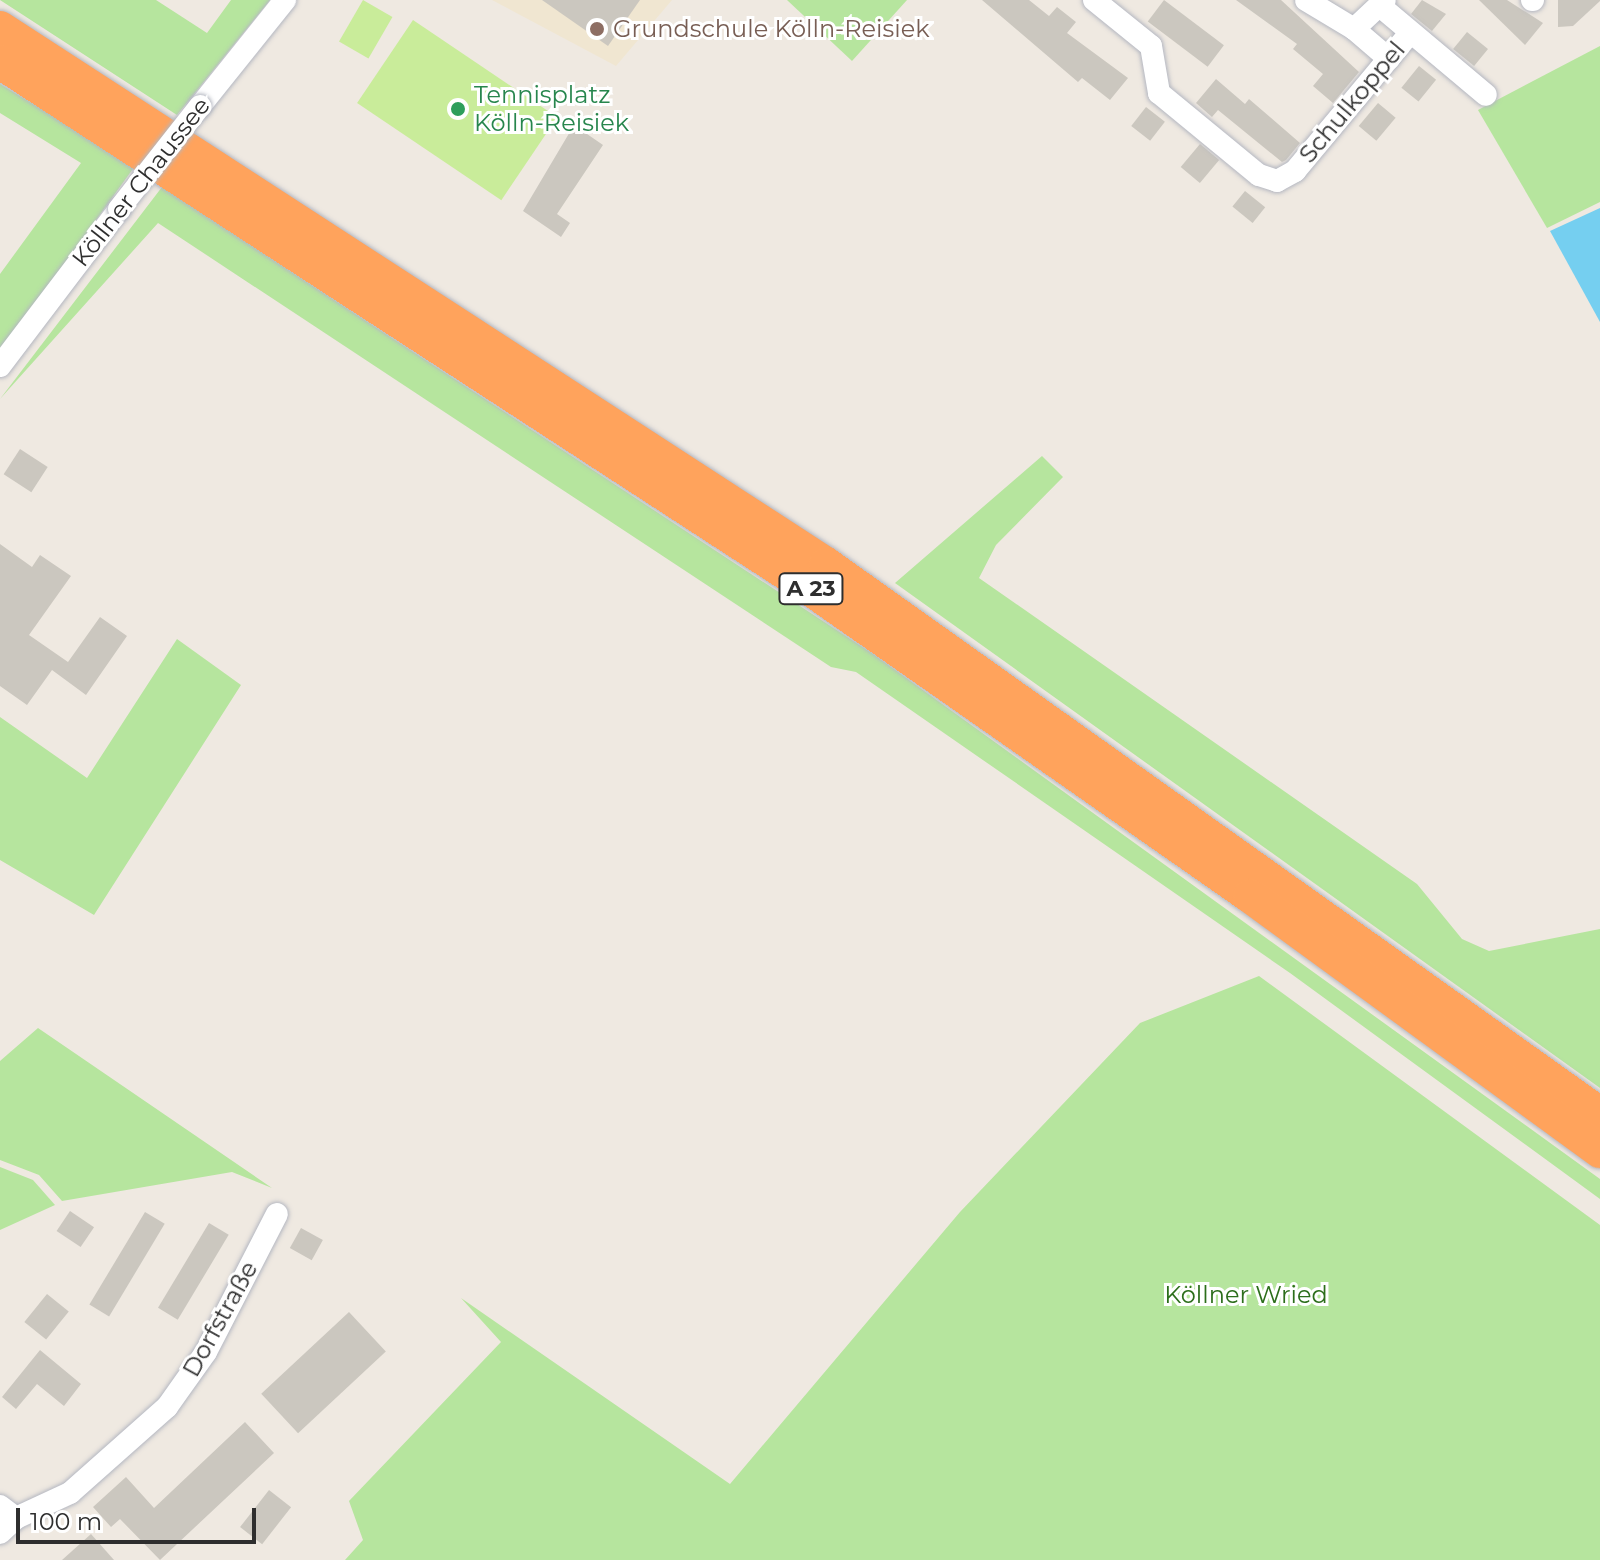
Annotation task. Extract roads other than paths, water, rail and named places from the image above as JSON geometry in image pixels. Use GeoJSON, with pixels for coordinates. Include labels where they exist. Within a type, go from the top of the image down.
{"type":"FeatureCollection","features":[{"type":"Feature","properties":{"kind":"highway","name":"A 23"},"geometry":{"type":"LineString","coordinates":[[0,28],[826,564],[1600,1114]]}},
{"type":"Feature","properties":{"kind":"highway","name":"A 23"},"geometry":{"type":"LineString","coordinates":[[0,62],[809,588],[1250,896],[1600,1151]]}},
{"type":"Feature","properties":{"kind":"street","name":"Köllner Chaussee"},"geometry":{"type":"LineString","coordinates":[[0,366],[119,209],[285,0]]}},
{"type":"Feature","properties":{"kind":"street","name":"Schulkoppel"},"geometry":{"type":"LineString","coordinates":[[1094,0],[1151,46],[1159,93],[1259,175],[1277,181],[1295,171],[1410,33]]}},
{"type":"Feature","properties":{"kind":"street"},"geometry":{"type":"LineString","coordinates":[[1306,0],[1354,29],[1389,59]]}},
{"type":"Feature","properties":{"kind":"street"},"geometry":{"type":"LineString","coordinates":[[1354,29],[1382,3],[1410,33],[1486,95]]}},
{"type":"Feature","properties":{"kind":"street","name":"Dorfstraße"},"geometry":{"type":"LineString","coordinates":[[5,1519],[70,1493],[167,1407],[206,1352],[277,1214]]}},
{"type":"Feature","properties":{"kind":"water"},"geometry":{"type":"Polygon","coordinates":[[[1600,208],[1600,322],[1550,231],[1600,208]]]}},
{"type":"Feature","properties":{"kind":"place","name":"Grundschule Kölln-Reisiek"},"geometry":{"type":"Point","coordinates":[597,29]}},
{"type":"Feature","properties":{"kind":"place","name":"Tennisplatz Kölln-Reisiek"},"geometry":{"type":"Point","coordinates":[458,109]}},
{"type":"Feature","properties":{"kind":"park label","name":"Köllner Wried"},"geometry":{"type":"Point","coordinates":[1246,1295]}}]}
